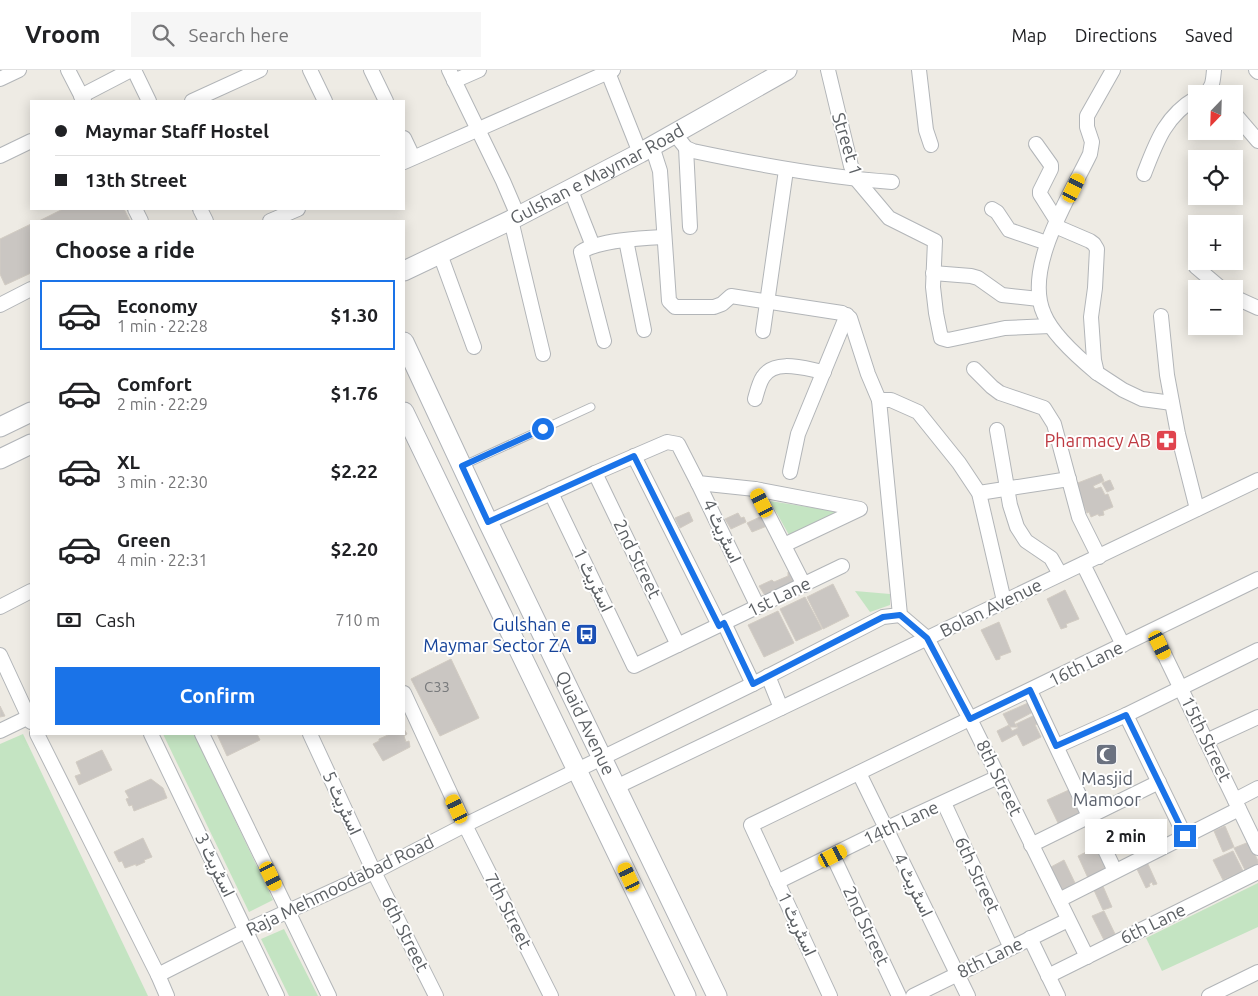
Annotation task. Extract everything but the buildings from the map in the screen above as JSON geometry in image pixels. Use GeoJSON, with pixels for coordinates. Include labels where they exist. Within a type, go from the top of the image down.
{"type":"FeatureCollection","features":[{"type":"Feature","properties":{"kind":"main road","name":"Gulshan e Maymar Road"},"geometry":{"type":"LineString","coordinates":[[405,271],[514,218],[646,149],[680,140],[787,70]]}},
{"type":"Feature","properties":{"kind":"main road","name":"Quaid Avenue"},"geometry":{"type":"LineString","coordinates":[[405,344],[488,522],[717,996]]}},
{"type":"Feature","properties":{"kind":"main road"},"geometry":{"type":"LineString","coordinates":[[0,427],[30,412]]}},
{"type":"Feature","properties":{"kind":"main road","name":"Quaid Avenue"},"geometry":{"type":"LineString","coordinates":[[405,414],[686,996]]}},
{"type":"Feature","properties":{"kind":"main road"},"geometry":{"type":"LineString","coordinates":[[0,459],[30,444]]}},
{"type":"Feature","properties":{"kind":"street"},"geometry":{"type":"LineString","coordinates":[[0,79],[19,70]]}},
{"type":"Feature","properties":{"kind":"street"},"geometry":{"type":"LineString","coordinates":[[68,70],[82,99],[133,70],[148,100]]}},
{"type":"Feature","properties":{"kind":"street"},"geometry":{"type":"LineString","coordinates":[[197,100],[216,96],[260,70]]}},
{"type":"Feature","properties":{"kind":"street"},"geometry":{"type":"LineString","coordinates":[[310,70],[325,100]]}},
{"type":"Feature","properties":{"kind":"street"},"geometry":{"type":"LineString","coordinates":[[371,70],[386,100]]}},
{"type":"Feature","properties":{"kind":"street"},"geometry":{"type":"LineString","coordinates":[[479,70],[451,76],[477,128],[514,218],[543,354]]}},
{"type":"Feature","properties":{"kind":"street","name":"Street 1"},"geometry":{"type":"LineString","coordinates":[[828,70],[850,166],[857,180],[889,218],[936,242],[933,273]]}},
{"type":"Feature","properties":{"kind":"street"},"geometry":{"type":"LineString","coordinates":[[919,70],[926,130],[931,145]]}},
{"type":"Feature","properties":{"kind":"street"},"geometry":{"type":"LineString","coordinates":[[1113,70],[1087,116],[1087,127],[1092,142],[1090,154],[1047,243],[1038,282],[1039,299],[1043,314],[1050,326],[1080,359],[1097,373],[1123,390],[1142,399],[1172,403]]}},
{"type":"Feature","properties":{"kind":"street"},"geometry":{"type":"LineString","coordinates":[[1212,85],[1214,70]]}},
{"type":"Feature","properties":{"kind":"street"},"geometry":{"type":"LineString","coordinates":[[405,142],[409,160],[477,128],[609,71],[646,149],[660,171],[669,301],[671,305],[675,307],[714,307],[722,304],[731,296],[842,313],[850,318],[868,374],[879,400],[900,615],[927,638]]}},
{"type":"Feature","properties":{"kind":"street"},"geometry":{"type":"LineString","coordinates":[[1144,174],[1159,137],[1177,112],[1188,104]]}},
{"type":"Feature","properties":{"kind":"street"},"geometry":{"type":"LineString","coordinates":[[1243,124],[1258,141]]}},
{"type":"Feature","properties":{"kind":"street"},"geometry":{"type":"LineString","coordinates":[[680,140],[693,151],[786,170],[857,180],[892,182]]}},
{"type":"Feature","properties":{"kind":"street"},"geometry":{"type":"LineString","coordinates":[[680,140],[690,227]]}},
{"type":"Feature","properties":{"kind":"street"},"geometry":{"type":"LineString","coordinates":[[0,156],[30,142]]}},
{"type":"Feature","properties":{"kind":"street"},"geometry":{"type":"LineString","coordinates":[[1036,144],[1051,165],[1040,194],[1056,223],[1090,241],[1097,249],[1096,288],[1092,318],[1094,360],[1097,373]]}},
{"type":"Feature","properties":{"kind":"street"},"geometry":{"type":"LineString","coordinates":[[763,331],[786,170]]}},
{"type":"Feature","properties":{"kind":"street"},"geometry":{"type":"LineString","coordinates":[[570,188],[593,246]]}},
{"type":"Feature","properties":{"kind":"street"},"geometry":{"type":"LineString","coordinates":[[992,209],[1009,230],[1047,243]]}},
{"type":"Feature","properties":{"kind":"street"},"geometry":{"type":"LineString","coordinates":[[272,220],[296,210]]}},
{"type":"Feature","properties":{"kind":"street"},"geometry":{"type":"LineString","coordinates":[[604,340],[580,254],[582,250],[626,240],[664,237]]}},
{"type":"Feature","properties":{"kind":"street"},"geometry":{"type":"LineString","coordinates":[[626,240],[644,330]]}},
{"type":"Feature","properties":{"kind":"street"},"geometry":{"type":"LineString","coordinates":[[440,254],[474,347]]}},
{"type":"Feature","properties":{"kind":"street"},"geometry":{"type":"LineString","coordinates":[[1200,270],[1211,280]]}},
{"type":"Feature","properties":{"kind":"street"},"geometry":{"type":"LineString","coordinates":[[1039,299],[1002,296],[978,278],[972,276],[933,273],[936,313],[941,338],[944,340],[967,337],[1004,328],[1050,326]]}},
{"type":"Feature","properties":{"kind":"street"},"geometry":{"type":"LineString","coordinates":[[0,305],[30,290]]}},
{"type":"Feature","properties":{"kind":"street"},"geometry":{"type":"LineString","coordinates":[[1243,301],[1258,308]]}},
{"type":"Feature","properties":{"kind":"street"},"geometry":{"type":"LineString","coordinates":[[790,472],[798,434],[847,315]]}},
{"type":"Feature","properties":{"kind":"street"},"geometry":{"type":"LineString","coordinates":[[1161,316],[1172,403],[1197,509]]}},
{"type":"Feature","properties":{"kind":"street"},"geometry":{"type":"LineString","coordinates":[[754,399],[762,377],[768,370],[775,367],[789,366],[824,372]]}},
{"type":"Feature","properties":{"kind":"street"},"geometry":{"type":"LineString","coordinates":[[974,369],[1000,393],[1037,405],[1047,412],[1054,424],[1079,517],[1099,556]]}},
{"type":"Feature","properties":{"kind":"street"},"geometry":{"type":"LineString","coordinates":[[879,400],[891,400],[918,412],[959,463],[979,493],[1004,601]]}},
{"type":"Feature","properties":{"kind":"street"},"geometry":{"type":"LineString","coordinates":[[997,430],[1012,513],[1020,534],[1026,541],[1051,558],[1060,574]]}},
{"type":"Feature","properties":{"kind":"street","name":"اسٹریٹ 4"},"geometry":{"type":"LineString","coordinates":[[634,456],[667,442],[678,444],[758,607]]}},
{"type":"Feature","properties":{"kind":"street"},"geometry":{"type":"LineString","coordinates":[[488,522],[634,456],[753,684]]}},
{"type":"Feature","properties":{"kind":"street","name":"2nd Street"},"geometry":{"type":"LineString","coordinates":[[595,473],[678,645]]}},
{"type":"Feature","properties":{"kind":"street"},"geometry":{"type":"LineString","coordinates":[[979,493],[1068,479]]}},
{"type":"Feature","properties":{"kind":"street","name":"Bolan Avenue"},"geometry":{"type":"LineString","coordinates":[[616,787],[1258,480]]}},
{"type":"Feature","properties":{"kind":"street"},"geometry":{"type":"LineString","coordinates":[[698,482],[755,489],[859,508],[859,511],[784,545]]}},
{"type":"Feature","properties":{"kind":"street"},"geometry":{"type":"LineString","coordinates":[[755,489],[804,585]]}},
{"type":"Feature","properties":{"kind":"street","name":"اسٹریٹ 1"},"geometry":{"type":"LineString","coordinates":[[551,494],[634,666]]}},
{"type":"Feature","properties":{"kind":"street"},"geometry":{"type":"LineString","coordinates":[[1083,564],[1123,645]]}},
{"type":"Feature","properties":{"kind":"street","name":"1st Lane"},"geometry":{"type":"LineString","coordinates":[[634,666],[842,566]]}},
{"type":"Feature","properties":{"kind":"street","name":"16th Lane"},"geometry":{"type":"LineString","coordinates":[[751,826],[1258,579]]}},
{"type":"Feature","properties":{"kind":"street"},"geometry":{"type":"LineString","coordinates":[[0,607],[30,592]]}},
{"type":"Feature","properties":{"kind":"street"},"geometry":{"type":"LineString","coordinates":[[603,759],[883,617],[900,615]]}},
{"type":"Feature","properties":{"kind":"street","name":"15th Street"},"geometry":{"type":"LineString","coordinates":[[1153,631],[1258,848]]}},
{"type":"Feature","properties":{"kind":"street","name":"8th Street"},"geometry":{"type":"LineString","coordinates":[[927,638],[970,719],[1087,957]]}},
{"type":"Feature","properties":{"kind":"street"},"geometry":{"type":"LineString","coordinates":[[1056,746],[1126,715],[1258,650]]}},
{"type":"Feature","properties":{"kind":"street"},"geometry":{"type":"LineString","coordinates":[[0,655],[30,717]]}},
{"type":"Feature","properties":{"kind":"street"},"geometry":{"type":"LineString","coordinates":[[768,676],[781,708]]}},
{"type":"Feature","properties":{"kind":"street"},"geometry":{"type":"LineString","coordinates":[[1030,690],[1115,871]]}},
{"type":"Feature","properties":{"kind":"street"},"geometry":{"type":"LineString","coordinates":[[405,695],[465,825]]}},
{"type":"Feature","properties":{"kind":"street"},"geometry":{"type":"LineString","coordinates":[[1126,715],[1185,836]]}},
{"type":"Feature","properties":{"kind":"street"},"geometry":{"type":"LineString","coordinates":[[1206,741],[1258,716]]}},
{"type":"Feature","properties":{"kind":"street"},"geometry":{"type":"LineString","coordinates":[[0,731],[30,719]]}},
{"type":"Feature","properties":{"kind":"street"},"geometry":{"type":"LineString","coordinates":[[38,735],[167,996]]}},
{"type":"Feature","properties":{"kind":"street","name":"اسٹریٹ 3"},"geometry":{"type":"LineString","coordinates":[[151,735],[247,930],[277,996]]}},
{"type":"Feature","properties":{"kind":"street"},"geometry":{"type":"LineString","coordinates":[[202,735],[329,996]]}},
{"type":"Feature","properties":{"kind":"street","name":"اسٹریٹ 5"},"geometry":{"type":"LineString","coordinates":[[310,735],[374,872]]}},
{"type":"Feature","properties":{"kind":"street","name":"Raja Mehmoodabad Road"},"geometry":{"type":"LineString","coordinates":[[158,975],[247,930],[374,872],[465,825],[603,759]]}},
{"type":"Feature","properties":{"kind":"street","name":"اسٹریٹ 4"},"geometry":{"type":"LineString","coordinates":[[859,773],[968,996]]}},
{"type":"Feature","properties":{"kind":"street","name":"14th Lane"},"geometry":{"type":"LineString","coordinates":[[778,882],[885,829],[998,777]]}},
{"type":"Feature","properties":{"kind":"street"},"geometry":{"type":"LineString","coordinates":[[1031,845],[1159,782]]}},
{"type":"Feature","properties":{"kind":"street"},"geometry":{"type":"LineString","coordinates":[[1059,900],[1185,836],[1237,804],[1258,788]]}},
{"type":"Feature","properties":{"kind":"street","name":"6th Street"},"geometry":{"type":"LineString","coordinates":[[944,803],[1011,948]]}},
{"type":"Feature","properties":{"kind":"street","name":"7th Street"},"geometry":{"type":"LineString","coordinates":[[465,825],[551,996]]}},
{"type":"Feature","properties":{"kind":"street","name":"اسٹریٹ 1"},"geometry":{"type":"LineString","coordinates":[[751,826],[830,996]]}},
{"type":"Feature","properties":{"kind":"street","name":"2nd Street"},"geometry":{"type":"LineString","coordinates":[[833,856],[899,996]]}},
{"type":"Feature","properties":{"kind":"street","name":"6th Street"},"geometry":{"type":"LineString","coordinates":[[374,872],[436,996]]}},
{"type":"Feature","properties":{"kind":"street","name":"6th Lane"},"geometry":{"type":"LineString","coordinates":[[1048,976],[1258,872]]}},
{"type":"Feature","properties":{"kind":"street","name":"8th Lane"},"geometry":{"type":"LineString","coordinates":[[913,996],[1068,920]]}},
{"type":"Feature","properties":{"kind":"street"},"geometry":{"type":"LineString","coordinates":[[1030,938],[1058,996]]}},
{"type":"Feature","properties":{"kind":"street"},"geometry":{"type":"LineString","coordinates":[[1209,996],[1237,990],[1258,972]]}},
{"type":"Feature","properties":{"kind":"lane"},"geometry":{"type":"LineString","coordinates":[[462,466],[591,407]]}},
{"type":"Feature","properties":{"kind":"green space"},"geometry":{"type":"Polygon","coordinates":[[[770,501],[840,512],[789,535],[770,501]]]}},
{"type":"Feature","properties":{"kind":"green space"},"geometry":{"type":"Polygon","coordinates":[[[855,591],[890,594],[890,605],[870,612],[855,591]]]}},
{"type":"Feature","properties":{"kind":"green space"},"geometry":{"type":"Polygon","coordinates":[[[23,734],[148,996],[0,996],[0,744],[23,734]]]}},
{"type":"Feature","properties":{"kind":"green space"},"geometry":{"type":"Polygon","coordinates":[[[163,735],[194,735],[273,900],[249,912],[163,735]]]}},
{"type":"Feature","properties":{"kind":"green space"},"geometry":{"type":"Polygon","coordinates":[[[1258,883],[1258,927],[1162,971],[1146,938],[1258,883]]]}},
{"type":"Feature","properties":{"kind":"green space"},"geometry":{"type":"Polygon","coordinates":[[[284,929],[318,996],[289,996],[261,939],[284,929]]]}},
{"type":"Feature","properties":{"kind":"place","name":"Pharmacy AB"},"geometry":{"type":"Point","coordinates":[1167,441]}},
{"type":"Feature","properties":{"kind":"place","name":"Gulshan e Maymar Sector ZA"},"geometry":{"type":"Point","coordinates":[587,635]}},
{"type":"Feature","properties":{"kind":"place","name":"Masjid Mamoor"},"geometry":{"type":"Point","coordinates":[1107,754]}},
{"type":"Feature","properties":{"kind":"route"},"geometry":{"type":"LineString","coordinates":[[543,429],[462,466],[488,522],[634,456],[719,626],[724,623],[753,684],[883,617],[900,615],[927,638],[970,719],[1030,690],[1056,746],[1126,715],[1185,836]]}}]}
